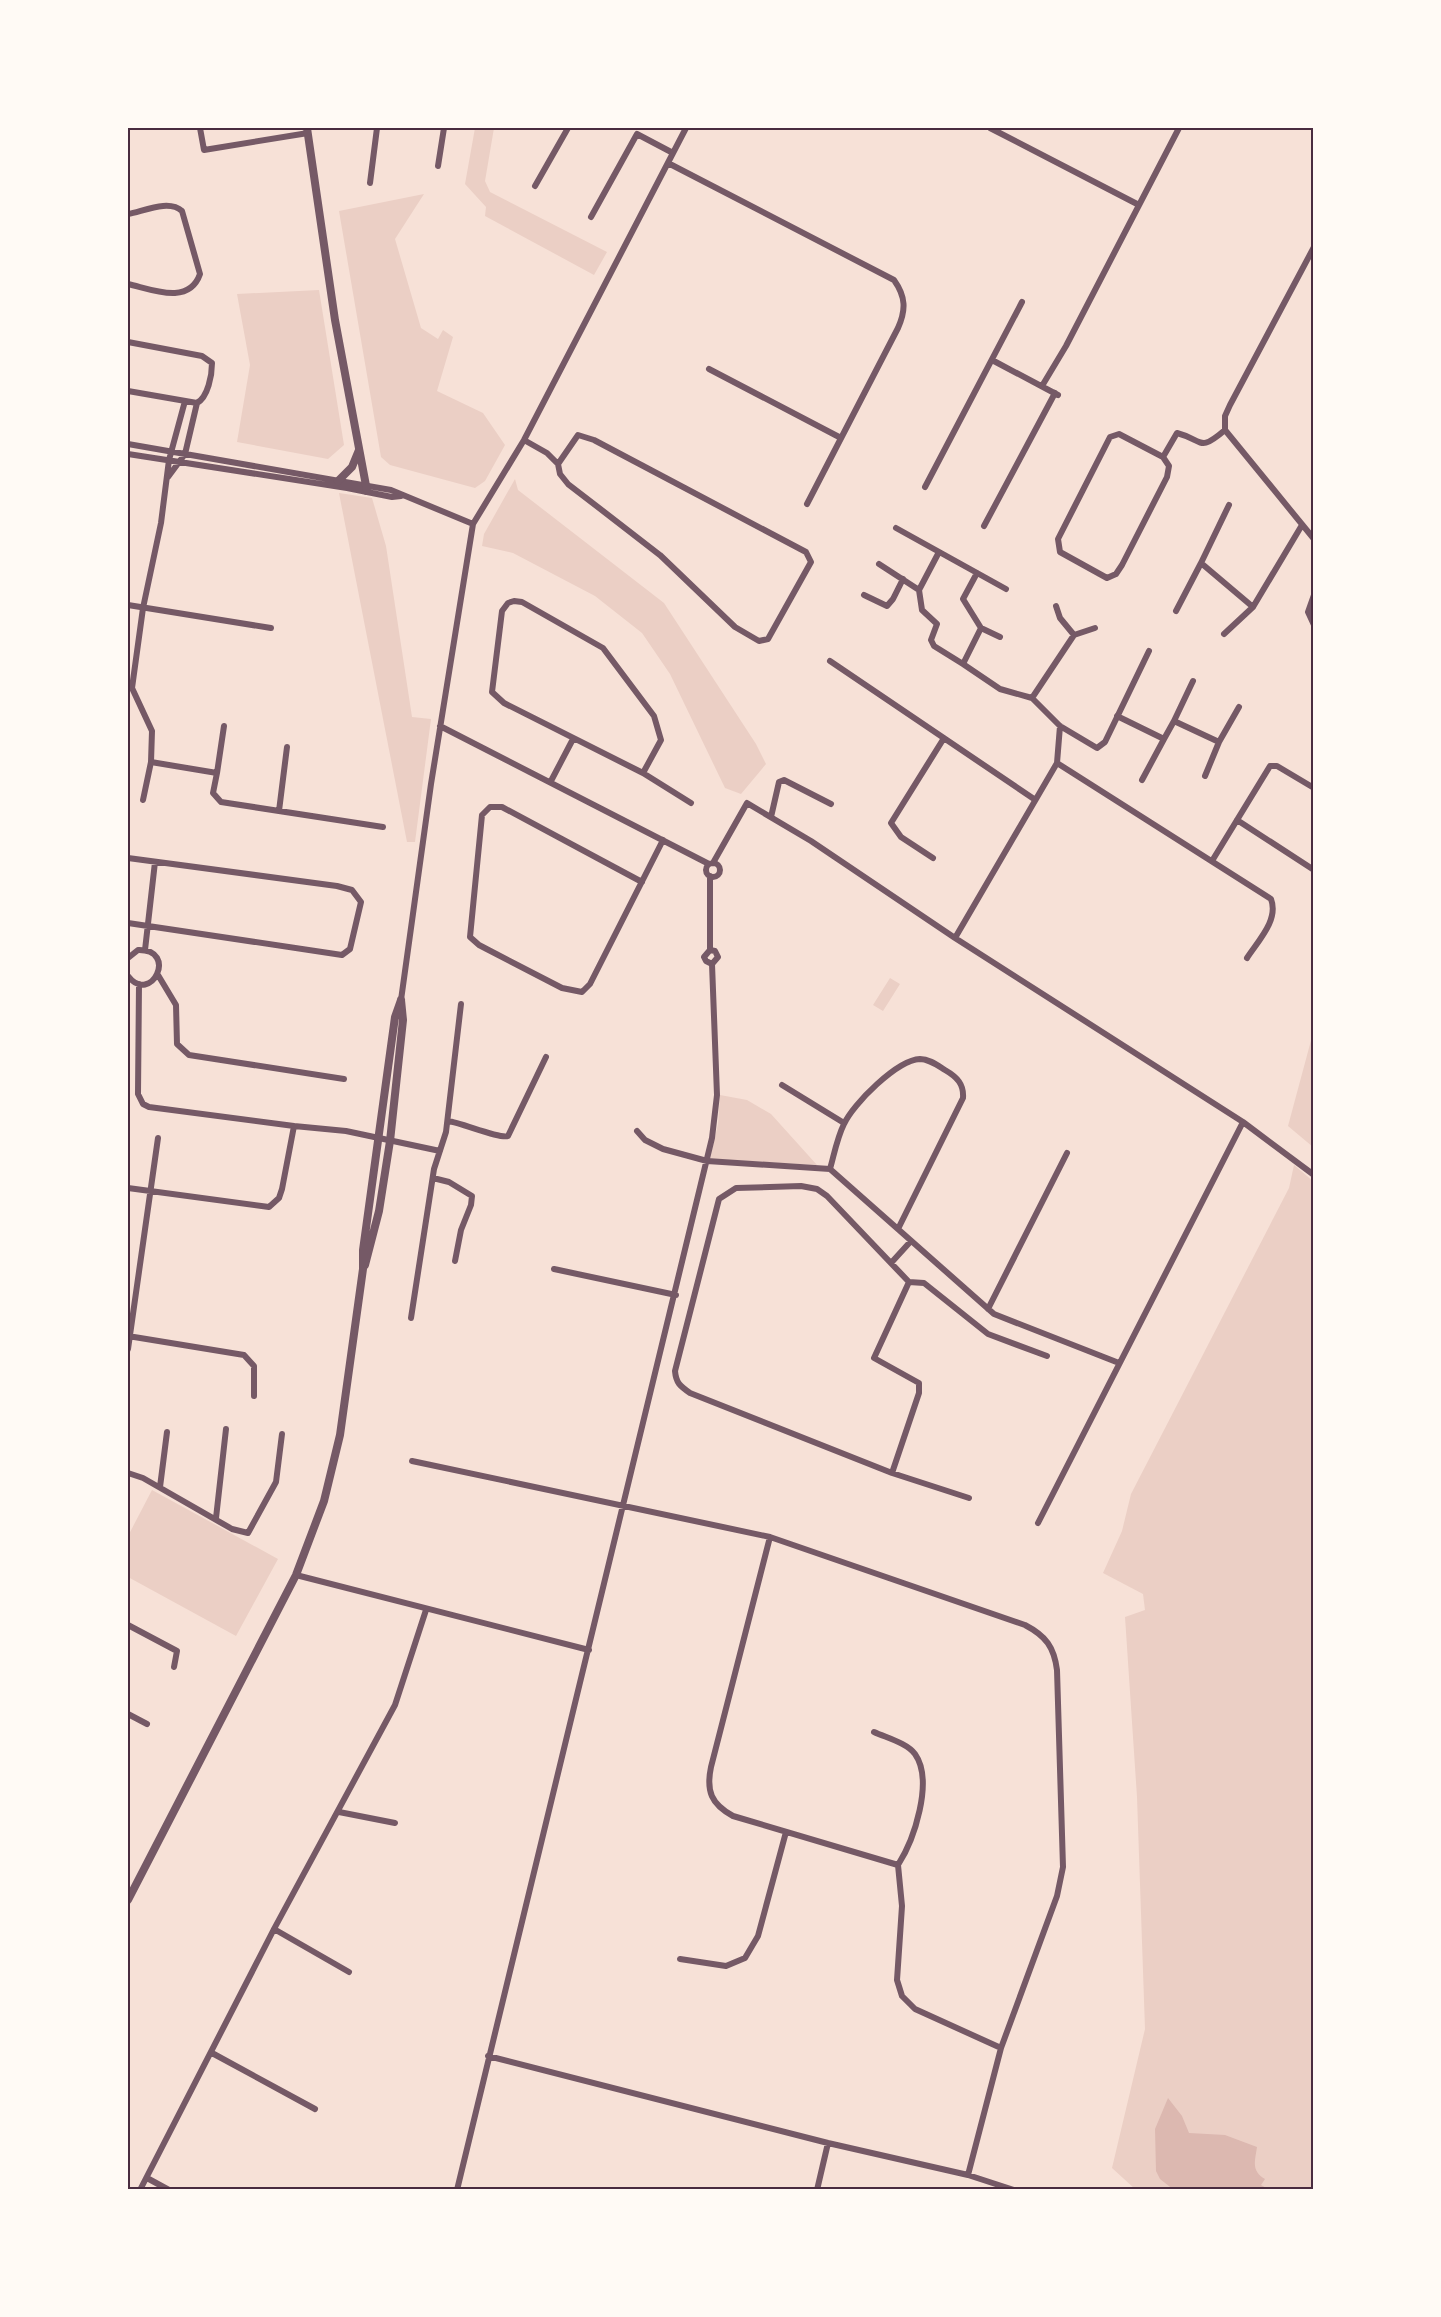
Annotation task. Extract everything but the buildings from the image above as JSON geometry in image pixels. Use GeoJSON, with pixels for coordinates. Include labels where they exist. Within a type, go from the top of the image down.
{"type":"FeatureCollection","features":[{"type":"Feature","properties":{"kind":"street"},"geometry":{"type":"LineString","coordinates":[[200,128],[204,150],[308,130],[335,320],[367,488]]}},
{"type":"Feature","properties":{"kind":"street"},"geometry":{"type":"LineString","coordinates":[[370,183],[377,128]]}},
{"type":"Feature","properties":{"kind":"street"},"geometry":{"type":"LineString","coordinates":[[438,166],[444,128]]}},
{"type":"Feature","properties":{"kind":"street"},"geometry":{"type":"LineString","coordinates":[[535,186],[568,128]]}},
{"type":"Feature","properties":{"kind":"street"},"geometry":{"type":"LineString","coordinates":[[363,1269],[363,1250],[377,1138],[395,1017],[401,1000],[440,726],[473,524],[524,440],[686,128]]}},
{"type":"Feature","properties":{"kind":"street"},"geometry":{"type":"LineString","coordinates":[[990,128],[1139,206]]}},
{"type":"Feature","properties":{"kind":"street"},"geometry":{"type":"LineString","coordinates":[[1042,386],[1066,346],[1179,128]]}},
{"type":"Feature","properties":{"kind":"street"},"geometry":{"type":"LineString","coordinates":[[591,217],[639,129],[673,153]]}},
{"type":"Feature","properties":{"kind":"street"},"geometry":{"type":"LineString","coordinates":[[668,164],[894,280],[900,288],[905,307],[901,323],[807,504]]}},
{"type":"Feature","properties":{"kind":"street"},"geometry":{"type":"LineString","coordinates":[[128,214],[171,205],[179,208],[182,211],[200,274],[193,286],[179,294],[128,284]]}},
{"type":"Feature","properties":{"kind":"street"},"geometry":{"type":"LineString","coordinates":[[1314,247],[1225,416],[1225,430],[1314,539]]}},
{"type":"Feature","properties":{"kind":"street"},"geometry":{"type":"LineString","coordinates":[[925,487],[1022,302]]}},
{"type":"Feature","properties":{"kind":"street"},"geometry":{"type":"LineString","coordinates":[[128,342],[207,358],[212,368],[206,391],[202,400],[197,402],[128,391]]}},
{"type":"Feature","properties":{"kind":"street"},"geometry":{"type":"LineString","coordinates":[[984,526],[1057,394],[992,360]]}},
{"type":"Feature","properties":{"kind":"street"},"geometry":{"type":"LineString","coordinates":[[709,369],[842,438]]}},
{"type":"Feature","properties":{"kind":"street"},"geometry":{"type":"LineString","coordinates":[[143,800],[151,762],[152,731],[132,688],[143,608],[168,477],[169,460],[185,401]]}},
{"type":"Feature","properties":{"kind":"street"},"geometry":{"type":"LineString","coordinates":[[168,477],[185,454],[197,402]]}},
{"type":"Feature","properties":{"kind":"street"},"geometry":{"type":"LineString","coordinates":[[1163,457],[1177,433],[1202,445],[1225,430]]}},
{"type":"Feature","properties":{"kind":"street"},"geometry":{"type":"LineString","coordinates":[[524,440],[547,453],[558,464],[560,474],[568,484],[660,555],[735,627],[759,640],[765,641],[772,635],[811,562],[806,552],[587,436],[579,435],[574,438],[558,464]]}},
{"type":"Feature","properties":{"kind":"street"},"geometry":{"type":"LineString","coordinates":[[1113,435],[1124,435],[1163,457],[1169,466],[1167,477],[1116,574],[1110,578],[1103,578],[1060,552],[1058,539],[1062,530],[1113,435]]}},
{"type":"Feature","properties":{"kind":"street"},"geometry":{"type":"LineString","coordinates":[[128,444],[367,488]]}},
{"type":"Feature","properties":{"kind":"street"},"geometry":{"type":"LineString","coordinates":[[338,481],[352,467],[359,449]]}},
{"type":"Feature","properties":{"kind":"street"},"geometry":{"type":"LineString","coordinates":[[128,453],[180,463],[392,490],[473,524]]}},
{"type":"Feature","properties":{"kind":"street"},"geometry":{"type":"LineString","coordinates":[[1176,611],[1229,505]]}},
{"type":"Feature","properties":{"kind":"street"},"geometry":{"type":"LineString","coordinates":[[1224,634],[1252,607],[1302,525]]}},
{"type":"Feature","properties":{"kind":"street"},"geometry":{"type":"LineString","coordinates":[[896,528],[1005,590]]}},
{"type":"Feature","properties":{"kind":"street"},"geometry":{"type":"LineString","coordinates":[[939,552],[919,590],[922,610],[938,626],[932,643],[1000,688],[1032,698],[1059,726],[1099,748],[1149,651]]}},
{"type":"Feature","properties":{"kind":"street"},"geometry":{"type":"LineString","coordinates":[[1201,563],[1252,607]]}},
{"type":"Feature","properties":{"kind":"street"},"geometry":{"type":"LineString","coordinates":[[879,564],[919,590]]}},
{"type":"Feature","properties":{"kind":"street"},"geometry":{"type":"LineString","coordinates":[[977,573],[963,599],[981,628],[1000,638]]}},
{"type":"Feature","properties":{"kind":"street"},"geometry":{"type":"LineString","coordinates":[[864,595],[887,606],[903,579]]}},
{"type":"Feature","properties":{"kind":"street"},"geometry":{"type":"LineString","coordinates":[[1314,595],[1308,612],[1314,626]]}},
{"type":"Feature","properties":{"kind":"street"},"geometry":{"type":"LineString","coordinates":[[643,773],[661,740],[658,726],[654,716],[612,658],[591,640],[522,602],[508,603],[502,611],[492,692],[501,701],[643,773],[691,803]]}},
{"type":"Feature","properties":{"kind":"street"},"geometry":{"type":"LineString","coordinates":[[128,605],[271,628]]}},
{"type":"Feature","properties":{"kind":"street"},"geometry":{"type":"LineString","coordinates":[[1056,606],[1059,618],[1074,635]]}},
{"type":"Feature","properties":{"kind":"street"},"geometry":{"type":"LineString","coordinates":[[963,664],[981,628]]}},
{"type":"Feature","properties":{"kind":"street"},"geometry":{"type":"LineString","coordinates":[[1032,698],[1074,635],[1095,628]]}},
{"type":"Feature","properties":{"kind":"street"},"geometry":{"type":"LineString","coordinates":[[830,661],[1034,800]]}},
{"type":"Feature","properties":{"kind":"street"},"geometry":{"type":"LineString","coordinates":[[1142,780],[1174,722],[1193,681]]}},
{"type":"Feature","properties":{"kind":"street"},"geometry":{"type":"LineString","coordinates":[[1314,696],[1314,707]]}},
{"type":"Feature","properties":{"kind":"street"},"geometry":{"type":"LineString","coordinates":[[1205,776],[1219,742],[1239,707]]}},
{"type":"Feature","properties":{"kind":"street"},"geometry":{"type":"LineString","coordinates":[[1117,716],[1164,739]]}},
{"type":"Feature","properties":{"kind":"street"},"geometry":{"type":"LineString","coordinates":[[1174,722],[1219,742]]}},
{"type":"Feature","properties":{"kind":"street"},"geometry":{"type":"LineString","coordinates":[[224,726],[213,793],[221,802],[383,827]]}},
{"type":"Feature","properties":{"kind":"street"},"geometry":{"type":"LineString","coordinates":[[440,726],[718,866],[717,875],[710,876]]}},
{"type":"Feature","properties":{"kind":"street"},"geometry":{"type":"LineString","coordinates":[[955,938],[1057,762],[1059,726]]}},
{"type":"Feature","properties":{"kind":"street"},"geometry":{"type":"LineString","coordinates":[[933,858],[901,837],[891,823],[944,738]]}},
{"type":"Feature","properties":{"kind":"street"},"geometry":{"type":"LineString","coordinates":[[550,781],[573,739]]}},
{"type":"Feature","properties":{"kind":"street"},"geometry":{"type":"LineString","coordinates":[[279,811],[287,747]]}},
{"type":"Feature","properties":{"kind":"street"},"geometry":{"type":"LineString","coordinates":[[151,762],[217,772]]}},
{"type":"Feature","properties":{"kind":"street"},"geometry":{"type":"LineString","coordinates":[[1057,762],[1266,894],[1274,907],[1270,922],[1247,958]]}},
{"type":"Feature","properties":{"kind":"street"},"geometry":{"type":"LineString","coordinates":[[1212,861],[1270,766],[1277,766],[1314,788]]}},
{"type":"Feature","properties":{"kind":"street"},"geometry":{"type":"LineString","coordinates":[[771,817],[779,782],[784,780],[831,804]]}},
{"type":"Feature","properties":{"kind":"street"},"geometry":{"type":"LineString","coordinates":[[711,964],[704,957],[710,950],[710,876],[706,870],[747,803],[1243,1122],[1314,1175]]}},
{"type":"Feature","properties":{"kind":"street"},"geometry":{"type":"LineString","coordinates":[[642,882],[502,807],[490,807],[482,815],[470,937],[479,945],[562,988],[582,992],[590,984],[642,882],[663,840]]}},
{"type":"Feature","properties":{"kind":"street"},"geometry":{"type":"LineString","coordinates":[[1237,820],[1314,870]]}},
{"type":"Feature","properties":{"kind":"street"},"geometry":{"type":"LineString","coordinates":[[128,858],[337,886],[352,890],[361,902],[350,949],[342,955],[128,923]]}},
{"type":"Feature","properties":{"kind":"street"},"geometry":{"type":"LineString","coordinates":[[145,950],[146,925],[155,862]]}},
{"type":"Feature","properties":{"kind":"street"},"geometry":{"type":"LineString","coordinates":[[128,958],[133,952],[145,950],[158,959],[158,975],[176,1005],[177,1044],[189,1055],[344,1079]]}},
{"type":"Feature","properties":{"kind":"street"},"geometry":{"type":"LineString","coordinates":[[457,2190],[676,1295],[715,1125],[717,1095],[711,964],[718,957],[715,951],[710,950]]}},
{"type":"Feature","properties":{"kind":"street"},"geometry":{"type":"LineString","coordinates":[[128,988],[137,983],[150,982],[158,975]]}},
{"type":"Feature","properties":{"kind":"street"},"geometry":{"type":"LineString","coordinates":[[128,976],[137,983]]}},
{"type":"Feature","properties":{"kind":"street"},"geometry":{"type":"LineString","coordinates":[[137,983],[138,1094],[143,1104],[149,1107],[294,1126],[328,1128],[440,1151]]}},
{"type":"Feature","properties":{"kind":"street"},"geometry":{"type":"LineString","coordinates":[[128,1900],[296,1575],[333,1472],[363,1269],[379,1211],[390,1141],[403,1020],[401,1000]]}},
{"type":"Feature","properties":{"kind":"street"},"geometry":{"type":"LineString","coordinates":[[411,1318],[433,1178],[448,1121],[461,1004]]}},
{"type":"Feature","properties":{"kind":"street"},"geometry":{"type":"LineString","coordinates":[[448,1121],[472,1125],[500,1138],[507,1137],[546,1057]]}},
{"type":"Feature","properties":{"kind":"street"},"geometry":{"type":"LineString","coordinates":[[830,1169],[844,1123],[874,1086],[916,1059],[929,1061],[955,1075],[964,1089],[963,1098],[898,1229]]}},
{"type":"Feature","properties":{"kind":"street"},"geometry":{"type":"LineString","coordinates":[[782,1084],[844,1123]]}},
{"type":"Feature","properties":{"kind":"street"},"geometry":{"type":"LineString","coordinates":[[1038,1523],[1243,1122]]}},
{"type":"Feature","properties":{"kind":"street"},"geometry":{"type":"LineString","coordinates":[[128,1188],[268,1207],[279,1198],[282,1189],[294,1126]]}},
{"type":"Feature","properties":{"kind":"street"},"geometry":{"type":"LineString","coordinates":[[637,1131],[645,1140],[663,1149],[707,1161],[830,1169],[988,1309],[1014,1324],[1119,1363]]}},
{"type":"Feature","properties":{"kind":"street"},"geometry":{"type":"LineString","coordinates":[[128,1349],[128,1336],[158,1138]]}},
{"type":"Feature","properties":{"kind":"street"},"geometry":{"type":"LineString","coordinates":[[988,1309],[1066,1154]]}},
{"type":"Feature","properties":{"kind":"street"},"geometry":{"type":"LineString","coordinates":[[433,1178],[449,1182],[472,1196],[461,1230],[455,1261]]}},
{"type":"Feature","properties":{"kind":"street"},"geometry":{"type":"LineString","coordinates":[[969,1498],[892,1473],[690,1393],[678,1384],[675,1371],[699,1282],[716,1205],[730,1190],[801,1186],[817,1189],[909,1282],[924,1283],[987,1334],[1047,1356]]}},
{"type":"Feature","properties":{"kind":"street"},"geometry":{"type":"LineString","coordinates":[[891,1263],[910,1241]]}},
{"type":"Feature","properties":{"kind":"street"},"geometry":{"type":"LineString","coordinates":[[554,1269],[676,1295]]}},
{"type":"Feature","properties":{"kind":"street"},"geometry":{"type":"LineString","coordinates":[[892,1473],[920,1393],[919,1383],[874,1358],[909,1282]]}},
{"type":"Feature","properties":{"kind":"street"},"geometry":{"type":"LineString","coordinates":[[128,1336],[243,1355],[255,1366],[254,1396]]}},
{"type":"Feature","properties":{"kind":"street"},"geometry":{"type":"LineString","coordinates":[[216,1518],[226,1429]]}},
{"type":"Feature","properties":{"kind":"street"},"geometry":{"type":"LineString","coordinates":[[160,1488],[167,1432]]}},
{"type":"Feature","properties":{"kind":"street"},"geometry":{"type":"LineString","coordinates":[[128,1473],[239,1532],[251,1530],[276,1482],[282,1434]]}},
{"type":"Feature","properties":{"kind":"street"},"geometry":{"type":"LineString","coordinates":[[412,1461],[770,1537],[1025,1625],[1036,1631],[1052,1647],[1057,1681],[1063,1867],[1057,1896],[1001,2048],[968,2175]]}},
{"type":"Feature","properties":{"kind":"street"},"geometry":{"type":"LineString","coordinates":[[770,1537],[708,1783],[712,1799],[719,1808],[733,1816],[898,1865]]}},
{"type":"Feature","properties":{"kind":"street"},"geometry":{"type":"LineString","coordinates":[[296,1575],[589,1650]]}},
{"type":"Feature","properties":{"kind":"street"},"geometry":{"type":"LineString","coordinates":[[140,2190],[274,1929],[339,1812],[399,1696],[426,1610]]}},
{"type":"Feature","properties":{"kind":"street"},"geometry":{"type":"LineString","coordinates":[[128,1624],[177,1651],[174,1667]]}},
{"type":"Feature","properties":{"kind":"street"},"geometry":{"type":"LineString","coordinates":[[128,1714],[147,1724]]}},
{"type":"Feature","properties":{"kind":"street"},"geometry":{"type":"LineString","coordinates":[[874,1732],[908,1748],[920,1764],[921,1792],[918,1822],[908,1849],[898,1865],[902,1906],[897,1980],[902,1996],[915,2009],[1001,2048]]}},
{"type":"Feature","properties":{"kind":"street"},"geometry":{"type":"LineString","coordinates":[[339,1812],[395,1823]]}},
{"type":"Feature","properties":{"kind":"street"},"geometry":{"type":"LineString","coordinates":[[680,1959],[726,1966],[745,1958],[758,1936],[786,1832]]}},
{"type":"Feature","properties":{"kind":"street"},"geometry":{"type":"LineString","coordinates":[[274,1929],[349,1972]]}},
{"type":"Feature","properties":{"kind":"street"},"geometry":{"type":"LineString","coordinates":[[212,2053],[315,2109]]}},
{"type":"Feature","properties":{"kind":"street"},"geometry":{"type":"LineString","coordinates":[[488,2056],[828,2143],[968,2175],[1014,2190]]}},
{"type":"Feature","properties":{"kind":"street"},"geometry":{"type":"LineString","coordinates":[[818,2190],[828,2143]]}},
{"type":"Feature","properties":{"kind":"street"},"geometry":{"type":"LineString","coordinates":[[147,2178],[170,2190]]}},
{"type":"Feature","properties":{"kind":"shaded area"},"geometry":{"type":"Polygon","coordinates":[[[475,128],[494,128],[485,181],[490,192],[607,252],[594,275],[485,216],[486,207],[465,184],[475,128]]]}},
{"type":"Feature","properties":{"kind":"shaded area"},"geometry":{"type":"Polygon","coordinates":[[[424,194],[395,239],[421,328],[438,339],[443,330],[453,337],[437,391],[483,413],[505,445],[485,481],[475,488],[390,465],[381,457],[339,211],[424,194]]]}},
{"type":"Feature","properties":{"kind":"shaded area"},"geometry":{"type":"Polygon","coordinates":[[[319,290],[344,445],[328,459],[237,442],[250,365],[237,294],[319,290]]]}},
{"type":"Feature","properties":{"kind":"shaded area"},"geometry":{"type":"Polygon","coordinates":[[[515,479],[518,490],[664,603],[756,744],[766,764],[741,794],[725,788],[670,674],[642,633],[595,596],[513,553],[482,546],[484,534],[515,479]]]}},
{"type":"Feature","properties":{"kind":"shaded area"},"geometry":{"type":"Polygon","coordinates":[[[339,493],[372,498],[386,546],[412,717],[431,719],[415,842],[407,842],[339,493]]]}},
{"type":"Feature","properties":{"kind":"shaded area"},"geometry":{"type":"Polygon","coordinates":[[[890,978],[900,984],[883,1011],[873,1005],[890,978]]]}},
{"type":"Feature","properties":{"kind":"shaded area"},"geometry":{"type":"Polygon","coordinates":[[[1313,1033],[1313,1147],[1288,1126],[1313,1033]]]}},
{"type":"Feature","properties":{"kind":"shaded area"},"geometry":{"type":"Polygon","coordinates":[[[720,1095],[747,1100],[771,1114],[817,1165],[710,1159],[718,1124],[720,1095]]]}},
{"type":"Feature","properties":{"kind":"shaded area"},"geometry":{"type":"Polygon","coordinates":[[[1294,1165],[1314,1182],[1313,2189],[1135,2189],[1112,2168],[1145,2029],[1137,1797],[1125,1617],[1145,1610],[1143,1594],[1103,1573],[1122,1531],[1131,1494],[1289,1188],[1294,1165]]]}},
{"type":"Feature","properties":{"kind":"shaded area"},"geometry":{"type":"Polygon","coordinates":[[[152,1490],[278,1559],[236,1636],[128,1577],[128,1536],[152,1490]]]}},
{"type":"Feature","properties":{"kind":"shaded area"},"geometry":{"type":"Polygon","coordinates":[[[1168,2098],[1182,2116],[1189,2133],[1225,2135],[1257,2147],[1256,2169],[1265,2179],[1261,2185],[1268,2189],[1174,2190],[1160,2179],[1156,2171],[1155,2129],[1168,2098]]]}}]}
